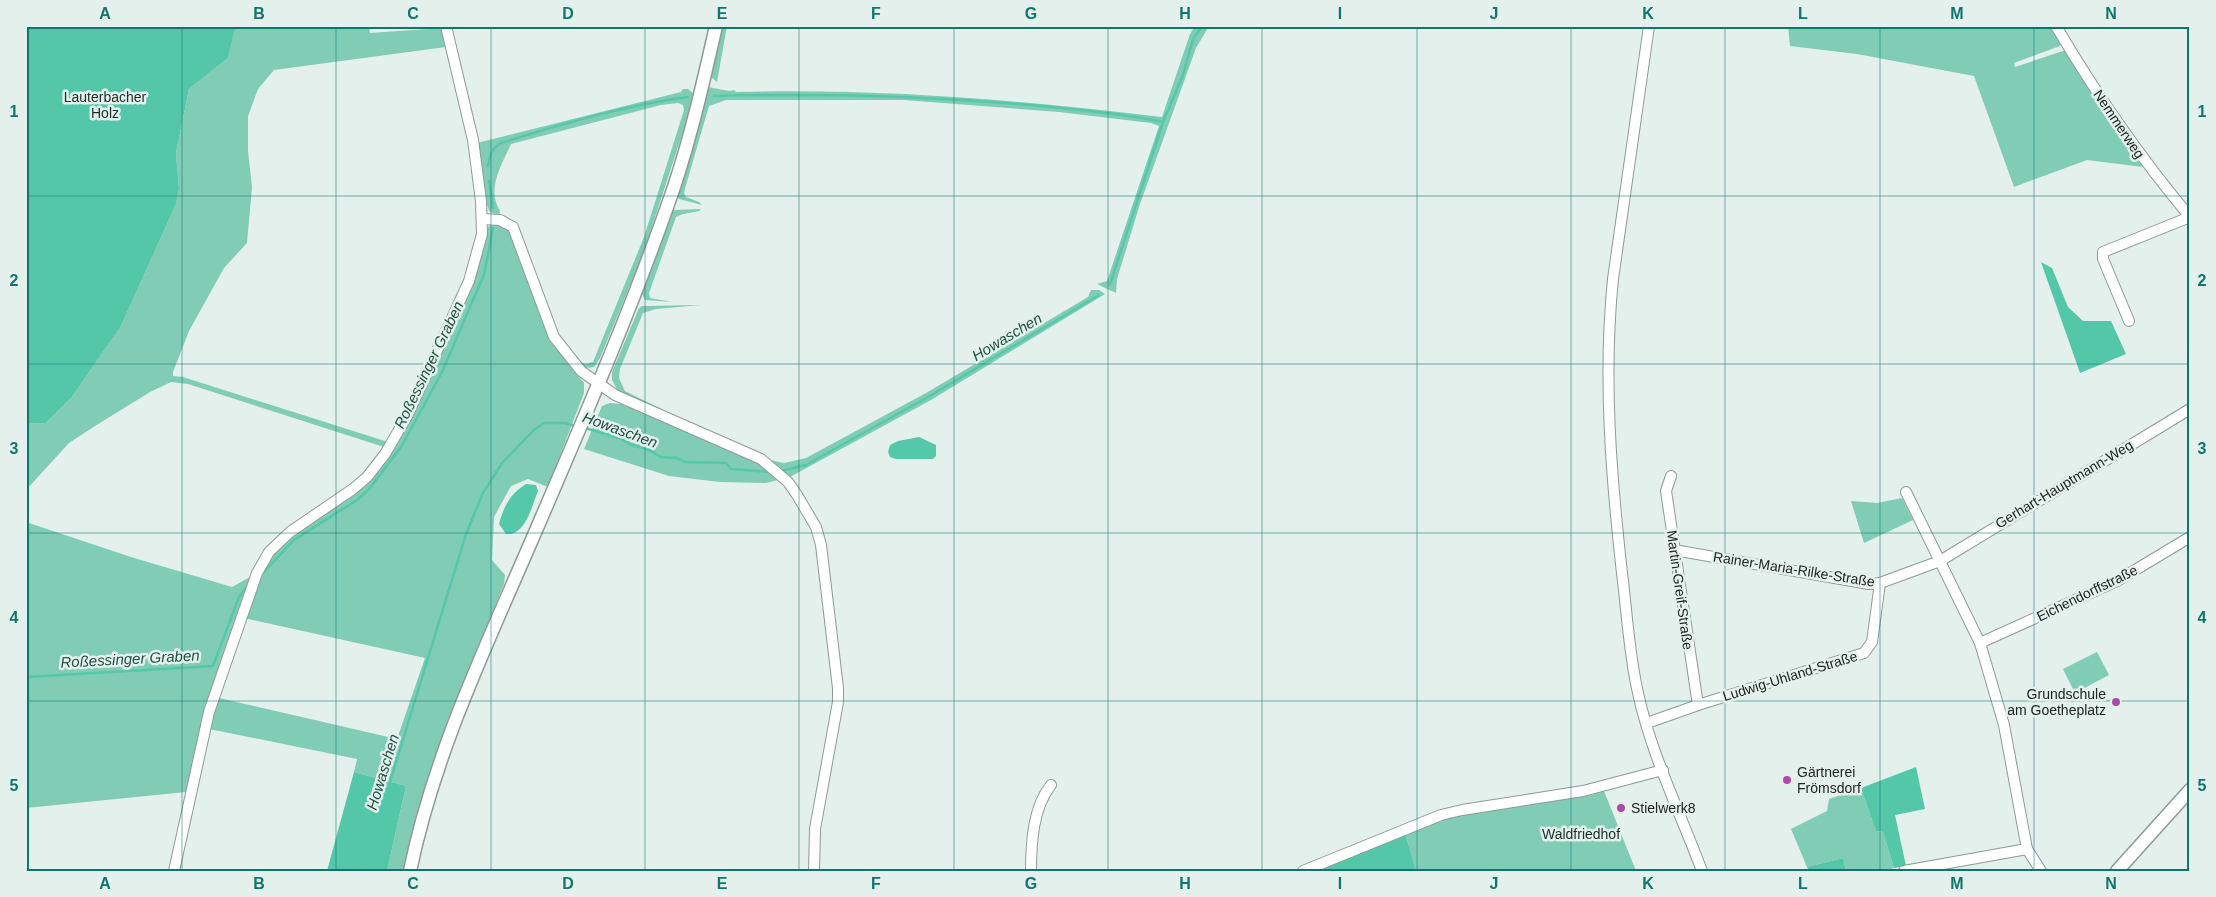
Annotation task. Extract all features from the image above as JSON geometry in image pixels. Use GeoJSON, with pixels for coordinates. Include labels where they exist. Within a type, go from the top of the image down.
{"type":"FeatureCollection","features":[{"type":"Feature","properties":{"kind":"street"},"geometry":{"type":"LineString","coordinates":[[174,871],[209,712],[256,573],[269,552],[290,532],[348,493],[367,477],[390,446],[407,416],[470,281],[479,248],[483,219],[473,140],[446,26]]}},
{"type":"Feature","properties":{"kind":"street"},"geometry":{"type":"LineString","coordinates":[[410,871],[432,786],[460,708],[632,302],[676,182],[704,80],[716,26]]}},
{"type":"Feature","properties":{"kind":"street"},"geometry":{"type":"LineString","coordinates":[[1649,26],[1613,279],[1609,320],[1610,452],[1634,671],[1647,723],[1702,871]]}},
{"type":"Feature","properties":{"kind":"street","name":"Nemmerweg"},"geometry":{"type":"LineString","coordinates":[[2056,26],[2116,122],[2156,176],[2190,217]]}},
{"type":"Feature","properties":{"kind":"street"},"geometry":{"type":"LineString","coordinates":[[2128,320],[2103,258],[2104,252],[2190,217]]}},
{"type":"Feature","properties":{"kind":"street"},"geometry":{"type":"LineString","coordinates":[[483,219],[500,220],[513,227],[554,336],[571,361],[615,396],[747,452],[770,466],[798,495],[808,511],[821,544],[838,688],[838,702],[815,829],[814,871]]}},
{"type":"Feature","properties":{"kind":"street","name":"Gerhart-Hauptmann-Weg"},"geometry":{"type":"LineString","coordinates":[[1940,561],[2190,409]]}},
{"type":"Feature","properties":{"kind":"street","name":"Martin-Greif-Straße"},"geometry":{"type":"LineString","coordinates":[[1671,476],[1666,491],[1698,704]]}},
{"type":"Feature","properties":{"kind":"street"},"geometry":{"type":"LineString","coordinates":[[1906,492],[1980,643],[2004,725],[2027,849],[2041,871]]}},
{"type":"Feature","properties":{"kind":"street","name":"Eichendorffstraße"},"geometry":{"type":"LineString","coordinates":[[1980,643],[2117,581],[2190,537]]}},
{"type":"Feature","properties":{"kind":"street","name":"Rainer-Maria-Rilke-Straße"},"geometry":{"type":"LineString","coordinates":[[1674,550],[1869,584],[1880,583],[1940,561]]}},
{"type":"Feature","properties":{"kind":"street","name":"Ludwig-Uhland-Straße"},"geometry":{"type":"LineString","coordinates":[[1647,723],[1698,704],[1864,653],[1872,642],[1880,583]]}},
{"type":"Feature","properties":{"kind":"street"},"geometry":{"type":"LineString","coordinates":[[1303,871],[1442,815],[1462,810],[1583,791],[1663,770]]}},
{"type":"Feature","properties":{"kind":"street"},"geometry":{"type":"LineString","coordinates":[[1031,871],[1034,828],[1043,795],[1052,785]]}},
{"type":"Feature","properties":{"kind":"street"},"geometry":{"type":"LineString","coordinates":[[2117,871],[2190,790]]}},
{"type":"Feature","properties":{"kind":"street"},"geometry":{"type":"LineString","coordinates":[[1904,871],[2027,849]]}},
{"type":"Feature","properties":{"kind":"green space","name":"Lauterbacher Holz"},"geometry":{"type":"Polygon","coordinates":[[[26,26],[236,26],[228,58],[189,89],[176,153],[179,189],[176,204],[121,326],[72,397],[46,423],[26,424],[26,26]]]}},
{"type":"Feature","properties":{"kind":"green space"},"geometry":{"type":"Polygon","coordinates":[[[236,26],[369,26],[370,33],[442,28],[446,47],[274,70],[258,89],[248,116],[248,151],[252,187],[247,243],[224,268],[189,331],[173,372],[173,376],[183,377],[388,442],[384,447],[188,384],[171,382],[150,392],[69,443],[26,490],[26,424],[46,423],[72,397],[121,326],[176,204],[179,189],[176,153],[189,89],[228,58],[236,26]]]}},
{"type":"Feature","properties":{"kind":"green space"},"geometry":{"type":"Polygon","coordinates":[[[722,26],[727,26],[717,82],[711,77],[722,26]]]}},
{"type":"Feature","properties":{"kind":"green space"},"geometry":{"type":"Polygon","coordinates":[[[1195,26],[1209,26],[1196,48],[1140,204],[1117,279],[1116,293],[1097,284],[1107,281],[1159,126],[1151,123],[1059,112],[904,100],[726,100],[709,106],[684,193],[686,197],[702,205],[679,199],[676,195],[708,87],[729,91],[734,90],[736,92],[843,92],[949,97],[1056,105],[1162,117],[1190,34],[1195,26]]]}},
{"type":"Feature","properties":{"kind":"green space"},"geometry":{"type":"Polygon","coordinates":[[[1788,26],[2052,26],[2062,43],[2060,46],[2014,63],[2015,67],[2066,50],[2112,123],[2143,167],[2087,160],[2014,187],[1974,76],[1857,54],[1790,46],[1788,26]]]}},
{"type":"Feature","properties":{"kind":"green space"},"geometry":{"type":"Polygon","coordinates":[[[683,89],[688,89],[694,94],[693,101],[643,254],[600,358],[594,367],[584,367],[576,361],[586,364],[593,362],[644,237],[684,110],[683,105],[678,103],[661,105],[511,144],[500,168],[495,185],[496,203],[500,211],[499,215],[490,212],[487,205],[477,143],[681,92],[683,89]]]}},
{"type":"Feature","properties":{"kind":"green space"},"geometry":{"type":"Polygon","coordinates":[[[701,209],[676,217],[649,293],[650,298],[672,302],[645,300],[642,294],[670,213],[674,210],[701,209]]]}},
{"type":"Feature","properties":{"kind":"green space"},"geometry":{"type":"Polygon","coordinates":[[[500,224],[510,231],[554,341],[568,364],[584,383],[584,393],[548,487],[528,479],[511,486],[494,517],[492,560],[505,575],[504,584],[463,684],[442,742],[404,871],[387,871],[406,786],[354,772],[357,759],[209,729],[219,698],[397,739],[425,658],[244,618],[254,586],[268,560],[283,543],[383,464],[405,429],[485,232],[489,226],[500,224]]]}},
{"type":"Feature","properties":{"kind":"green space"},"geometry":{"type":"Polygon","coordinates":[[[2041,262],[2052,268],[2068,307],[2083,321],[2111,321],[2126,354],[2080,373],[2041,262]]]}},
{"type":"Feature","properties":{"kind":"green space"},"geometry":{"type":"Polygon","coordinates":[[[1091,290],[1099,290],[1105,294],[931,400],[790,477],[786,476],[770,460],[784,463],[806,458],[926,393],[1088,297],[1091,290]]]}},
{"type":"Feature","properties":{"kind":"green space"},"geometry":{"type":"Polygon","coordinates":[[[701,305],[656,309],[643,313],[620,369],[619,378],[625,391],[694,425],[618,391],[612,380],[612,372],[639,308],[642,306],[701,305]]]}},
{"type":"Feature","properties":{"kind":"green space"},"geometry":{"type":"Polygon","coordinates":[[[610,403],[621,404],[652,416],[762,464],[778,480],[766,483],[720,482],[669,476],[584,449],[602,406],[610,403]]]}},
{"type":"Feature","properties":{"kind":"green space"},"geometry":{"type":"Polygon","coordinates":[[[1902,498],[1913,520],[1864,543],[1851,501],[1877,503],[1902,498]]]}},
{"type":"Feature","properties":{"kind":"green space"},"geometry":{"type":"Polygon","coordinates":[[[26,522],[131,557],[232,587],[250,577],[215,682],[186,792],[26,808],[26,522]]]}},
{"type":"Feature","properties":{"kind":"green space"},"geometry":{"type":"Polygon","coordinates":[[[2097,652],[2109,675],[2075,693],[2063,669],[2097,652]]]}},
{"type":"Feature","properties":{"kind":"green space"},"geometry":{"type":"Polygon","coordinates":[[[1916,767],[1925,809],[1895,815],[1906,866],[1894,868],[1883,832],[1876,831],[1861,788],[1916,767]]]}},
{"type":"Feature","properties":{"kind":"green space"},"geometry":{"type":"Polygon","coordinates":[[[354,772],[406,786],[387,871],[327,871],[354,772]]]}},
{"type":"Feature","properties":{"kind":"green space"},"geometry":{"type":"Polygon","coordinates":[[[1861,788],[1876,831],[1883,832],[1894,868],[1884,871],[1846,871],[1843,858],[1807,867],[1791,829],[1827,811],[1829,799],[1861,788]]]}},
{"type":"Feature","properties":{"kind":"green space","name":"Waldfriedhof"},"geometry":{"type":"Polygon","coordinates":[[[1604,791],[1636,871],[1416,871],[1405,833],[1473,812],[1592,795],[1604,791]]]}},
{"type":"Feature","properties":{"kind":"green space"},"geometry":{"type":"Polygon","coordinates":[[[1405,833],[1416,871],[1316,871],[1405,833]]]}},
{"type":"Feature","properties":{"kind":"green space"},"geometry":{"type":"Polygon","coordinates":[[[1843,858],[1846,871],[1809,871],[1807,867],[1843,858]]]}},
{"type":"Feature","properties":{"kind":"shaded area"},"geometry":{"type":"Polygon","coordinates":[[[919,437],[936,445],[936,456],[933,459],[896,459],[890,457],[888,452],[890,445],[898,441],[919,437]]]}},
{"type":"Feature","properties":{"kind":"shaded area"},"geometry":{"type":"Polygon","coordinates":[[[526,484],[536,485],[538,491],[531,511],[519,530],[506,534],[499,524],[503,512],[512,496],[526,484]]]}},
{"type":"Feature","properties":{"kind":"waterway","name":"Howaschen"},"geometry":{"type":"LineString","coordinates":[[1110,284],[1163,122],[1183,75],[1193,39],[1202,26]]}},
{"type":"Feature","properties":{"kind":"waterway"},"geometry":{"type":"LineString","coordinates":[[714,96],[840,95],[967,100],[1093,111],[1163,122]]}},
{"type":"Feature","properties":{"kind":"waterway"},"geometry":{"type":"LineString","coordinates":[[488,166],[492,153],[501,143],[617,110],[688,97]]}},
{"type":"Feature","properties":{"kind":"waterway"},"geometry":{"type":"LineString","coordinates":[[489,181],[493,208]]}},
{"type":"Feature","properties":{"kind":"waterway","name":"Roßessinger Graben"},"geometry":{"type":"LineString","coordinates":[[264,572],[294,540],[357,500],[370,488],[401,447],[442,372],[484,275],[493,228]]}},
{"type":"Feature","properties":{"kind":"waterway","name":"Howaschen"},"geometry":{"type":"LineString","coordinates":[[781,471],[806,465],[928,397],[1099,295]]}},
{"type":"Feature","properties":{"kind":"waterway","name":"Howaschen"},"geometry":{"type":"LineString","coordinates":[[366,871],[378,821],[466,534],[483,493],[502,463],[534,430],[544,423],[565,423],[575,426]]}},
{"type":"Feature","properties":{"kind":"waterway","name":"Howaschen"},"geometry":{"type":"LineString","coordinates":[[585,428],[622,439],[629,444],[649,450],[661,457],[677,458],[685,462],[726,463],[731,469],[770,472]]}},
{"type":"Feature","properties":{"kind":"waterway","name":"Roßessinger Graben"},"geometry":{"type":"LineString","coordinates":[[26,677],[213,666],[239,597],[245,589]]}},
{"type":"Feature","properties":{"kind":"place","name":"Grundschule am Goetheplatz"},"geometry":{"type":"Point","coordinates":[2116,702]}},
{"type":"Feature","properties":{"kind":"place","name":"Gärtnerei Frömsdorf"},"geometry":{"type":"Point","coordinates":[1787,780]}},
{"type":"Feature","properties":{"kind":"place","name":"Stielwerk8"},"geometry":{"type":"Point","coordinates":[1621,808]}}]}
